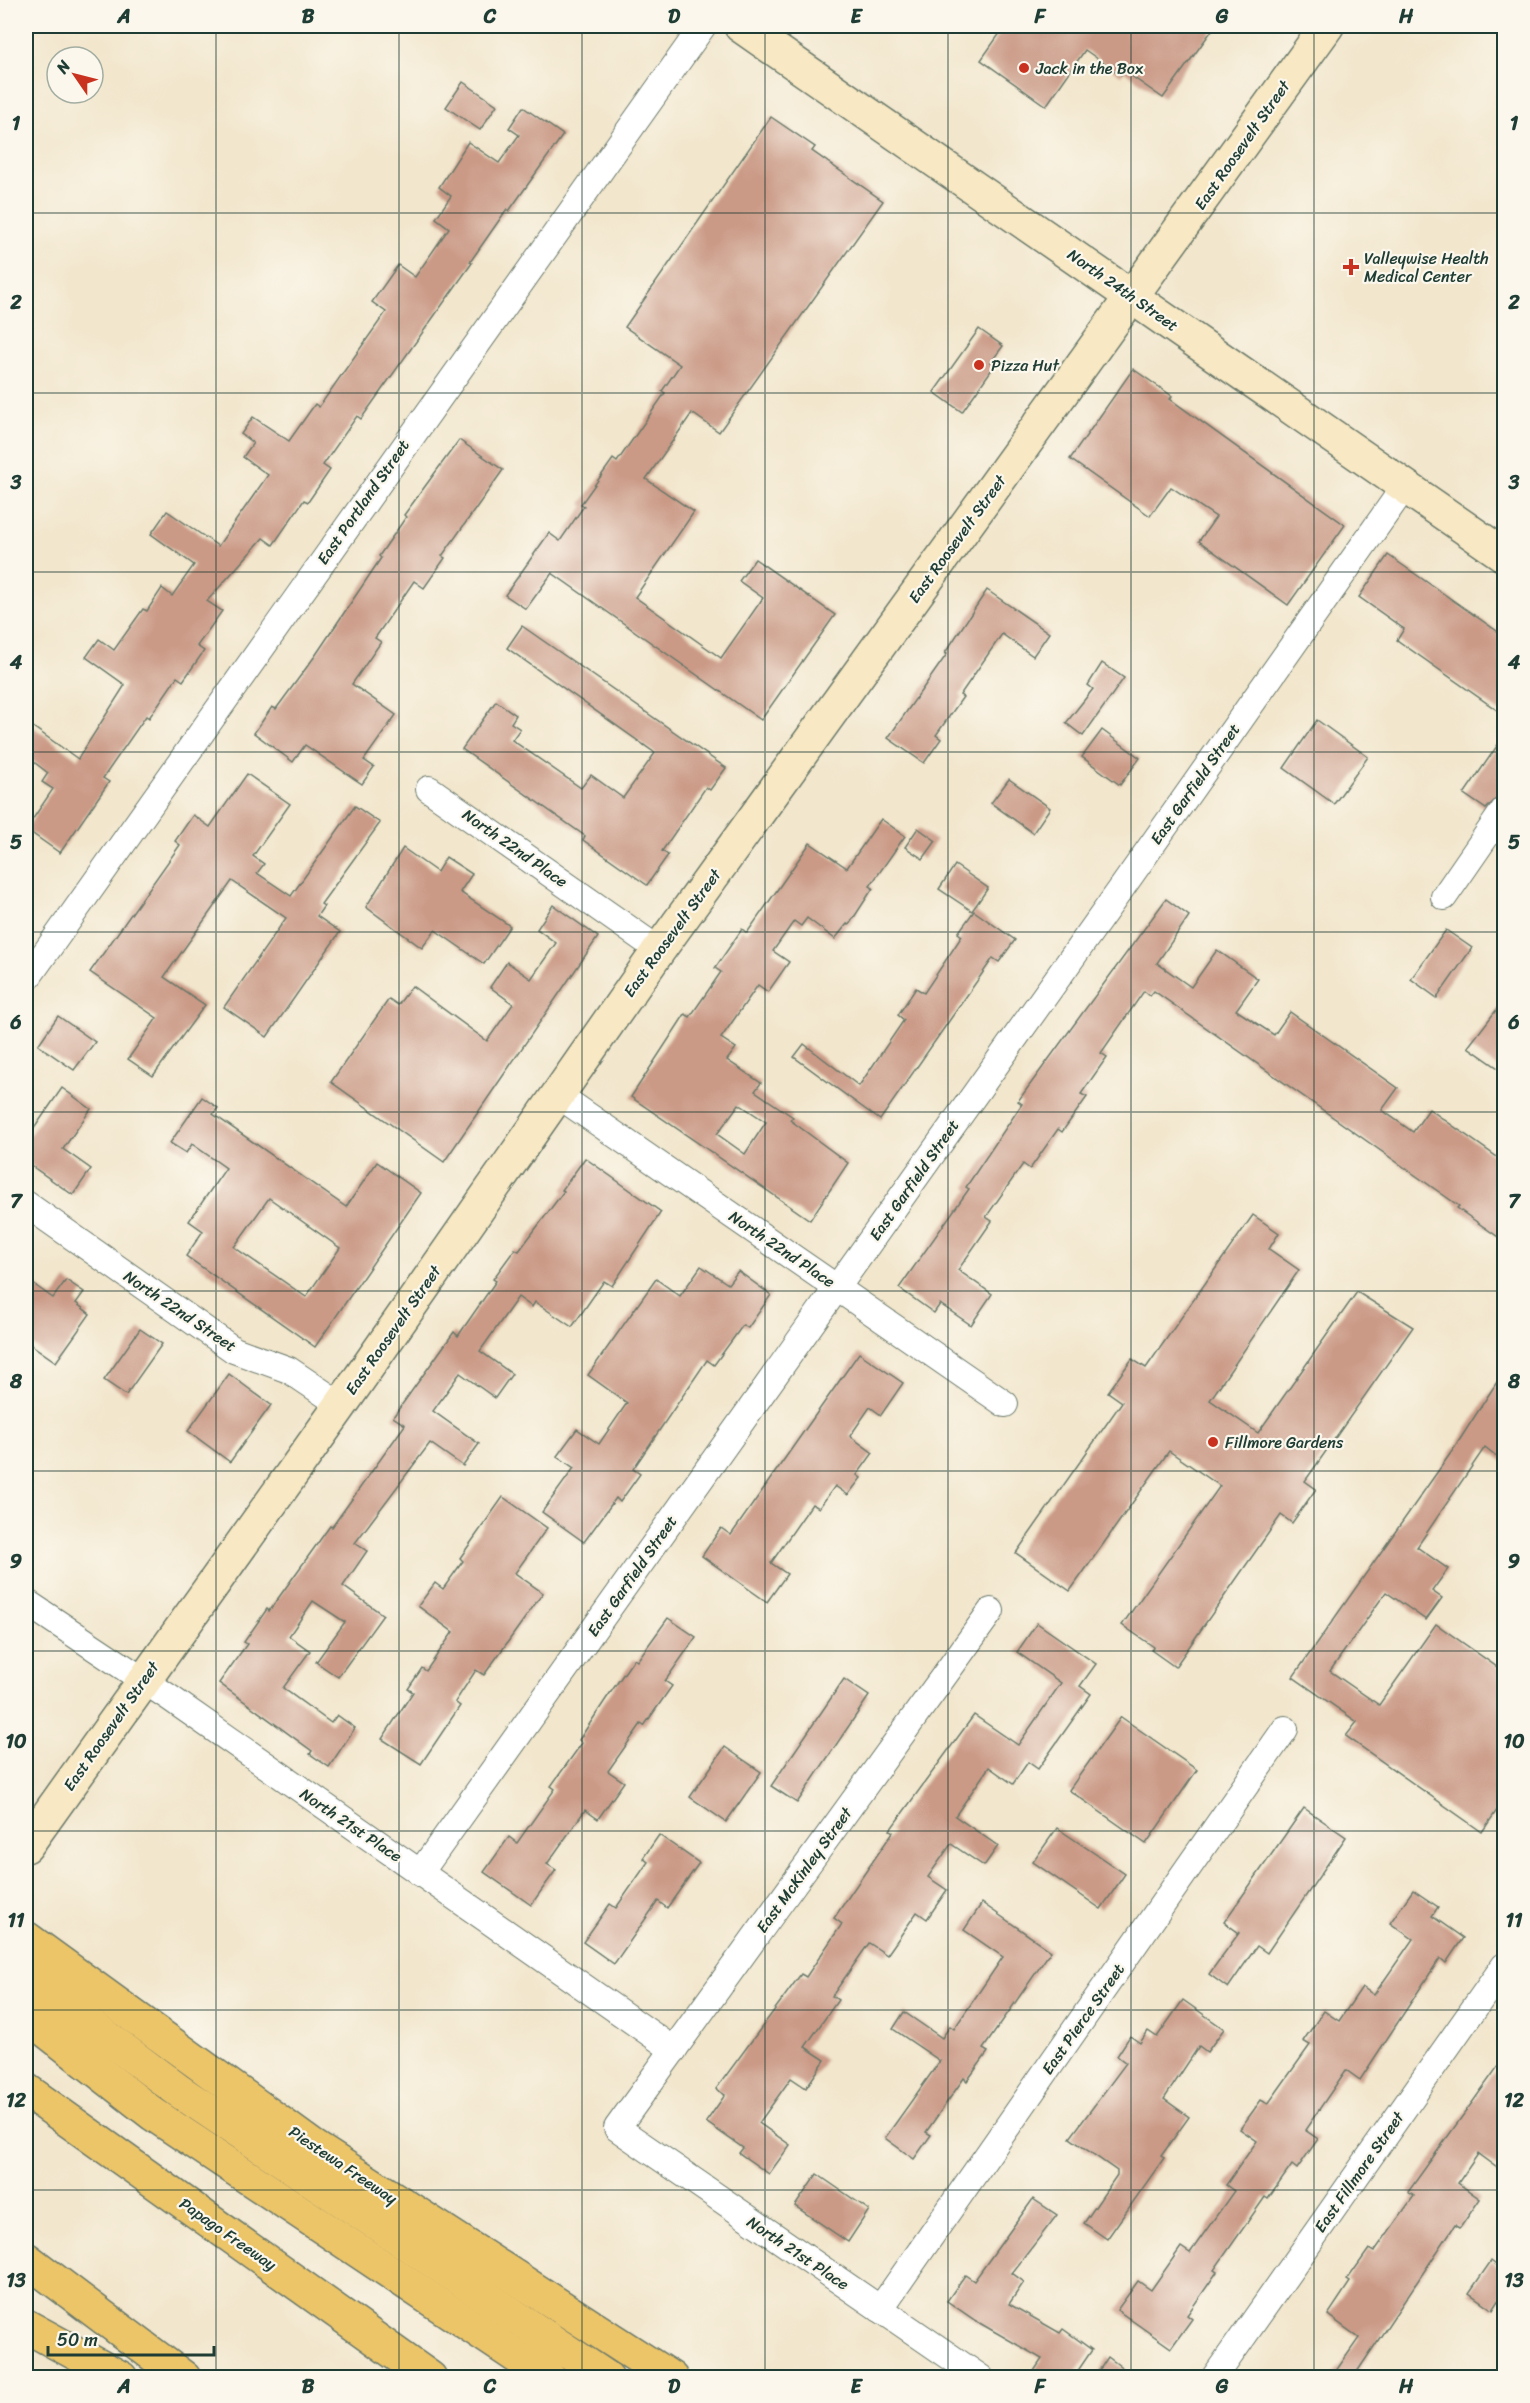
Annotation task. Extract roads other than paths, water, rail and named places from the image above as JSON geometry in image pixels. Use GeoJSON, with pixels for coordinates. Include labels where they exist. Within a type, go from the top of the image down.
{"type":"FeatureCollection","features":[{"type":"Feature","properties":{"kind":"highway","name":"Piestewa Freeway"},"geometry":{"type":"LineString","coordinates":[[26,1938],[311,2145],[671,2378]]}},
{"type":"Feature","properties":{"kind":"highway"},"geometry":{"type":"LineString","coordinates":[[26,1977],[179,2091],[607,2378]]}},
{"type":"Feature","properties":{"kind":"highway"},"geometry":{"type":"LineString","coordinates":[[26,2015],[153,2114],[549,2378]]}},
{"type":"Feature","properties":{"kind":"highway","name":"Papago Freeway"},"geometry":{"type":"LineString","coordinates":[[26,2090],[430,2378]]}},
{"type":"Feature","properties":{"kind":"highway"},"geometry":{"type":"LineString","coordinates":[[26,2259],[184,2378]]}},
{"type":"Feature","properties":{"kind":"highway"},"geometry":{"type":"LineString","coordinates":[[26,2326],[121,2378]]}},
{"type":"Feature","properties":{"kind":"street","name":"East Portland Street"},"geometry":{"type":"LineString","coordinates":[[26,980],[703,26]]}},
{"type":"Feature","properties":{"kind":"street","name":"North 24th Street"},"geometry":{"type":"LineString","coordinates":[[741,26],[1504,555]]}},
{"type":"Feature","properties":{"kind":"street","name":"East Roosevelt Street"},"geometry":{"type":"LineString","coordinates":[[26,1846],[341,1405],[659,950],[1134,297],[1327,26]]}},
{"type":"Feature","properties":{"kind":"street","name":"East Garfield Street"},"geometry":{"type":"LineString","coordinates":[[420,1873],[1405,486]]}},
{"type":"Feature","properties":{"kind":"street","name":"North 22nd Place"},"geometry":{"type":"LineString","coordinates":[[429,789],[659,950]]}},
{"type":"Feature","properties":{"kind":"street"},"geometry":{"type":"LineString","coordinates":[[1444,897],[1504,810]]}},
{"type":"Feature","properties":{"kind":"street","name":"North 22nd Place"},"geometry":{"type":"LineString","coordinates":[[558,1095],[1005,1404]]}},
{"type":"Feature","properties":{"kind":"street","name":"North 22nd Street"},"geometry":{"type":"LineString","coordinates":[[26,1204],[234,1350],[289,1370],[341,1405]]}},
{"type":"Feature","properties":{"kind":"street","name":"North 21st Place"},"geometry":{"type":"LineString","coordinates":[[26,1602],[674,2050]]}},
{"type":"Feature","properties":{"kind":"street","name":"East McKinley Street"},"geometry":{"type":"LineString","coordinates":[[617,2128],[991,1611]]}},
{"type":"Feature","properties":{"kind":"street","name":"East Pierce Street"},"geometry":{"type":"LineString","coordinates":[[880,2308],[1285,1729]]}},
{"type":"Feature","properties":{"kind":"street","name":"East Fillmore Street"},"geometry":{"type":"LineString","coordinates":[[1214,2378],[1504,1966]]}},
{"type":"Feature","properties":{"kind":"street","name":"North 21st Place"},"geometry":{"type":"LineString","coordinates":[[617,2128],[981,2378]]}},
{"type":"Feature","properties":{"kind":"place","name":"Jack in the Box"},"geometry":{"type":"Point","coordinates":[1024,68]}},
{"type":"Feature","properties":{"kind":"place","name":"Valleywise Health Medical Center"},"geometry":{"type":"Point","coordinates":[1351,267]}},
{"type":"Feature","properties":{"kind":"place","name":"Pizza Hut"},"geometry":{"type":"Point","coordinates":[979,365]}},
{"type":"Feature","properties":{"kind":"place","name":"Fillmore Gardens"},"geometry":{"type":"Point","coordinates":[1213,1442]}}]}
